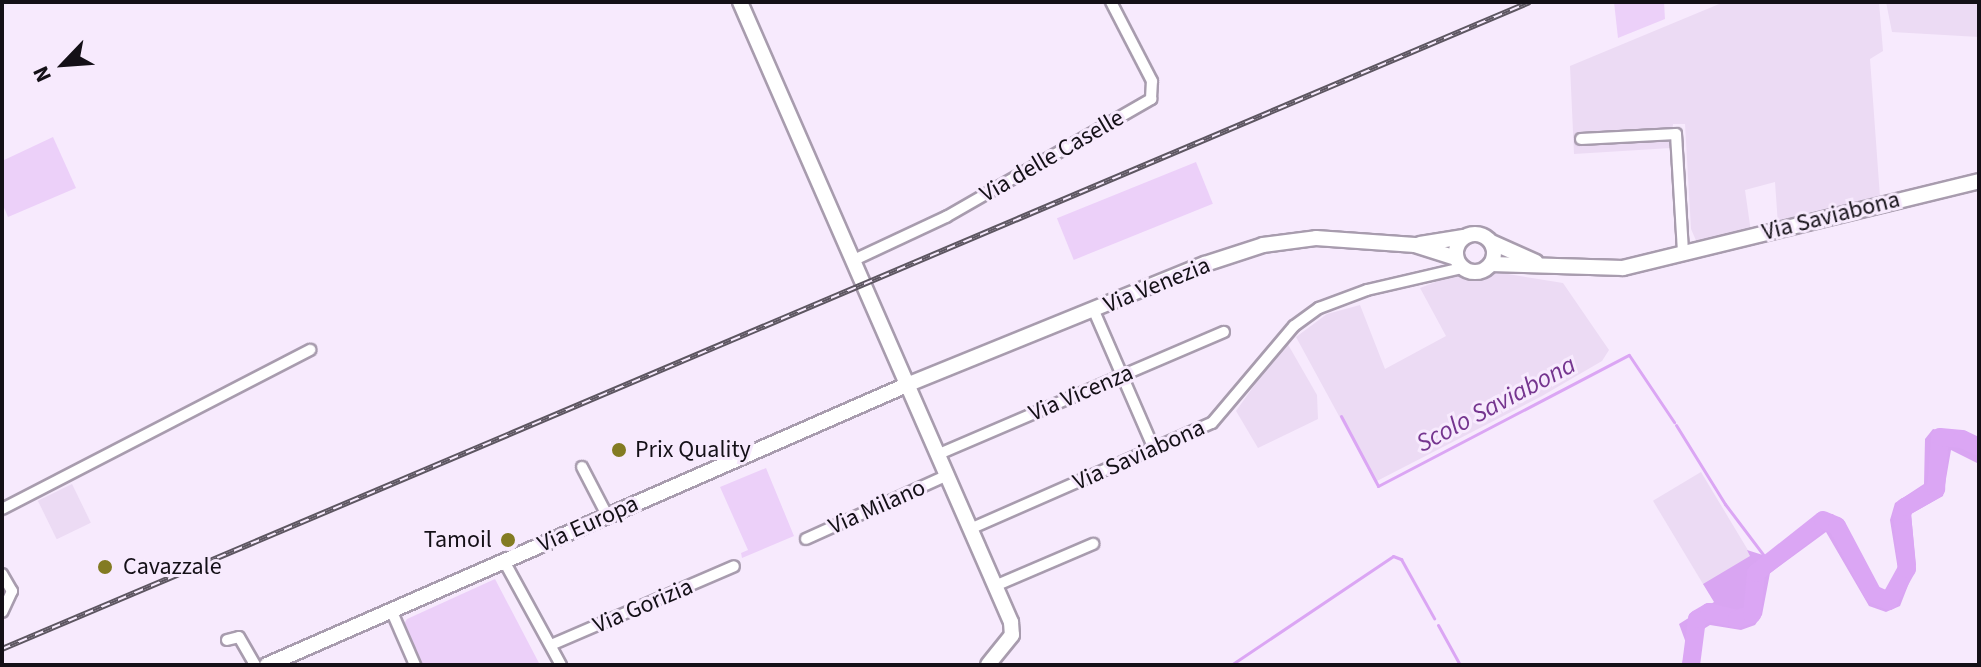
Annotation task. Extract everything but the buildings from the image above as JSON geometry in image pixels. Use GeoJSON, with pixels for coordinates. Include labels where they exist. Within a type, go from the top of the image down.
{"type":"FeatureCollection","features":[{"type":"Feature","properties":{"kind":"street"},"geometry":{"type":"LineString","coordinates":[[740,2],[995,586],[1012,635],[988,665]]}},
{"type":"Feature","properties":{"kind":"street","name":"Via delle Caselle"},"geometry":{"type":"LineString","coordinates":[[854,260],[946,217],[1151,99],[1152,81],[1111,2]]}},
{"type":"Feature","properties":{"kind":"street"},"geometry":{"type":"LineString","coordinates":[[1581,139],[1676,134],[1683,253]]}},
{"type":"Feature","properties":{"kind":"street","name":"Via Saviabona"},"geometry":{"type":"LineString","coordinates":[[970,529],[1212,423],[1294,326],[1319,308],[1367,290],[1459,263],[1479,272],[1491,264],[1609,269],[1979,181]]}},
{"type":"Feature","properties":{"kind":"street"},"geometry":{"type":"LineString","coordinates":[[1459,263],[1463,237],[1481,234],[1491,242],[1548,267]]}},
{"type":"Feature","properties":{"kind":"street","name":"Via Venezia"},"geometry":{"type":"LineString","coordinates":[[909,384],[1263,245],[1316,238],[1415,245],[1463,237]]}},
{"type":"Feature","properties":{"kind":"street"},"geometry":{"type":"LineString","coordinates":[[1491,242],[1491,264]]}},
{"type":"Feature","properties":{"kind":"street","name":"Via Venezia"},"geometry":{"type":"LineString","coordinates":[[1415,245],[1459,263]]}},
{"type":"Feature","properties":{"kind":"street"},"geometry":{"type":"LineString","coordinates":[[1094,311],[1154,449]]}},
{"type":"Feature","properties":{"kind":"street","name":"Via Vicenza"},"geometry":{"type":"LineString","coordinates":[[939,454],[1224,332]]}},
{"type":"Feature","properties":{"kind":"street"},"geometry":{"type":"LineString","coordinates":[[2,509],[310,350]]}},
{"type":"Feature","properties":{"kind":"street","name":"Via Europa"},"geometry":{"type":"LineString","coordinates":[[267,665],[909,384]]}},
{"type":"Feature","properties":{"kind":"street"},"geometry":{"type":"LineString","coordinates":[[582,467],[607,515]]}},
{"type":"Feature","properties":{"kind":"street","name":"Via Milano"},"geometry":{"type":"LineString","coordinates":[[806,539],[948,475]]}},
{"type":"Feature","properties":{"kind":"street"},"geometry":{"type":"LineString","coordinates":[[995,586],[1093,544]]}},
{"type":"Feature","properties":{"kind":"street"},"geometry":{"type":"LineString","coordinates":[[504,561],[561,665]]}},
{"type":"Feature","properties":{"kind":"street","name":"Via Gorizia"},"geometry":{"type":"LineString","coordinates":[[551,645],[734,566]]}},
{"type":"Feature","properties":{"kind":"street"},"geometry":{"type":"LineString","coordinates":[[2,574],[11,600],[2,612]]}},
{"type":"Feature","properties":{"kind":"street"},"geometry":{"type":"LineString","coordinates":[[392,612],[415,665]]}},
{"type":"Feature","properties":{"kind":"street"},"geometry":{"type":"LineString","coordinates":[[227,640],[239,637],[255,665]]}},
{"type":"Feature","properties":{"kind":"shaded area"},"geometry":{"type":"Polygon","coordinates":[[[1614,2],[1664,2],[1665,19],[1618,38],[1614,2]]]}},
{"type":"Feature","properties":{"kind":"shaded area"},"geometry":{"type":"Polygon","coordinates":[[[1724,2],[1879,2],[1883,51],[1870,59],[1880,197],[1778,225],[1775,182],[1745,190],[1751,232],[1698,245],[1691,229],[1685,124],[1673,124],[1671,148],[1574,154],[1570,66],[1724,2]]]}},
{"type":"Feature","properties":{"kind":"shaded area"},"geometry":{"type":"Polygon","coordinates":[[[1886,2],[1979,2],[1979,37],[1892,32],[1886,2]]]}},
{"type":"Feature","properties":{"kind":"shaded area"},"geometry":{"type":"Polygon","coordinates":[[[53,137],[76,188],[8,217],[2,203],[2,161],[53,137]]]}},
{"type":"Feature","properties":{"kind":"shaded area"},"geometry":{"type":"Polygon","coordinates":[[[1196,162],[1213,204],[1074,260],[1057,218],[1196,162]]]}},
{"type":"Feature","properties":{"kind":"shaded area"},"geometry":{"type":"Polygon","coordinates":[[[1471,268],[1563,283],[1609,350],[1602,361],[1542,396],[1375,482],[1296,337],[1327,314],[1360,305],[1385,369],[1446,336],[1420,288],[1471,268]]]}},
{"type":"Feature","properties":{"kind":"shaded area"},"geometry":{"type":"Polygon","coordinates":[[[1286,341],[1317,395],[1318,419],[1258,448],[1236,411],[1286,341]]]}},
{"type":"Feature","properties":{"kind":"shaded area"},"geometry":{"type":"Polygon","coordinates":[[[1933,429],[1979,439],[1979,464],[1951,450],[1943,496],[1911,514],[1916,565],[1900,606],[1886,612],[1869,606],[1826,532],[1770,573],[1762,615],[1755,625],[1741,630],[1710,625],[1702,630],[1699,665],[1682,665],[1686,643],[1679,624],[1714,602],[1703,584],[1750,556],[1747,550],[1766,556],[1809,521],[1833,514],[1872,592],[1890,595],[1899,576],[1890,520],[1895,503],[1924,484],[1925,439],[1933,429]]]}},
{"type":"Feature","properties":{"kind":"shaded area"},"geometry":{"type":"Polygon","coordinates":[[[766,468],[794,536],[742,558],[741,553],[748,550],[720,487],[766,468]]]}},
{"type":"Feature","properties":{"kind":"shaded area"},"geometry":{"type":"Polygon","coordinates":[[[1701,472],[1751,556],[1703,585],[1653,501],[1701,472]]]}},
{"type":"Feature","properties":{"kind":"shaded area"},"geometry":{"type":"Polygon","coordinates":[[[72,484],[91,523],[57,539],[38,501],[72,484]]]}},
{"type":"Feature","properties":{"kind":"shaded area"},"geometry":{"type":"Polygon","coordinates":[[[495,579],[540,665],[423,665],[404,624],[407,619],[495,579]]]}},
{"type":"Feature","properties":{"kind":"waterway","name":"Scolo Saviabona"},"geometry":{"type":"LineString","coordinates":[[1341,416],[1378,486],[1629,355],[1674,422]]}},
{"type":"Feature","properties":{"kind":"waterway","name":"Scolo Saviabona"},"geometry":{"type":"LineString","coordinates":[[1676,425],[1725,504],[1768,561]]}},
{"type":"Feature","properties":{"kind":"waterway"},"geometry":{"type":"LineString","coordinates":[[1691,665],[1697,619],[1709,612],[1737,619],[1752,614],[1756,573],[1823,520],[1837,526],[1873,594],[1889,601],[1907,569],[1902,514],[1905,507],[1936,489],[1940,437],[1962,439],[1979,447]]}},
{"type":"Feature","properties":{"kind":"waterway"},"geometry":{"type":"LineString","coordinates":[[1231,665],[1393,556],[1401,559],[1434,618]]}},
{"type":"Feature","properties":{"kind":"waterway"},"geometry":{"type":"LineString","coordinates":[[1438,625],[1460,665]]}},
{"type":"Feature","properties":{"kind":"railway"},"geometry":{"type":"LineString","coordinates":[[2,649],[1530,2]]}},
{"type":"Feature","properties":{"kind":"place","name":"Prix Quality"},"geometry":{"type":"Point","coordinates":[619,450]}},
{"type":"Feature","properties":{"kind":"place","name":"Tamoil"},"geometry":{"type":"Point","coordinates":[508,540]}},
{"type":"Feature","properties":{"kind":"place","name":"Cavazzale"},"geometry":{"type":"Point","coordinates":[105,567]}}]}
